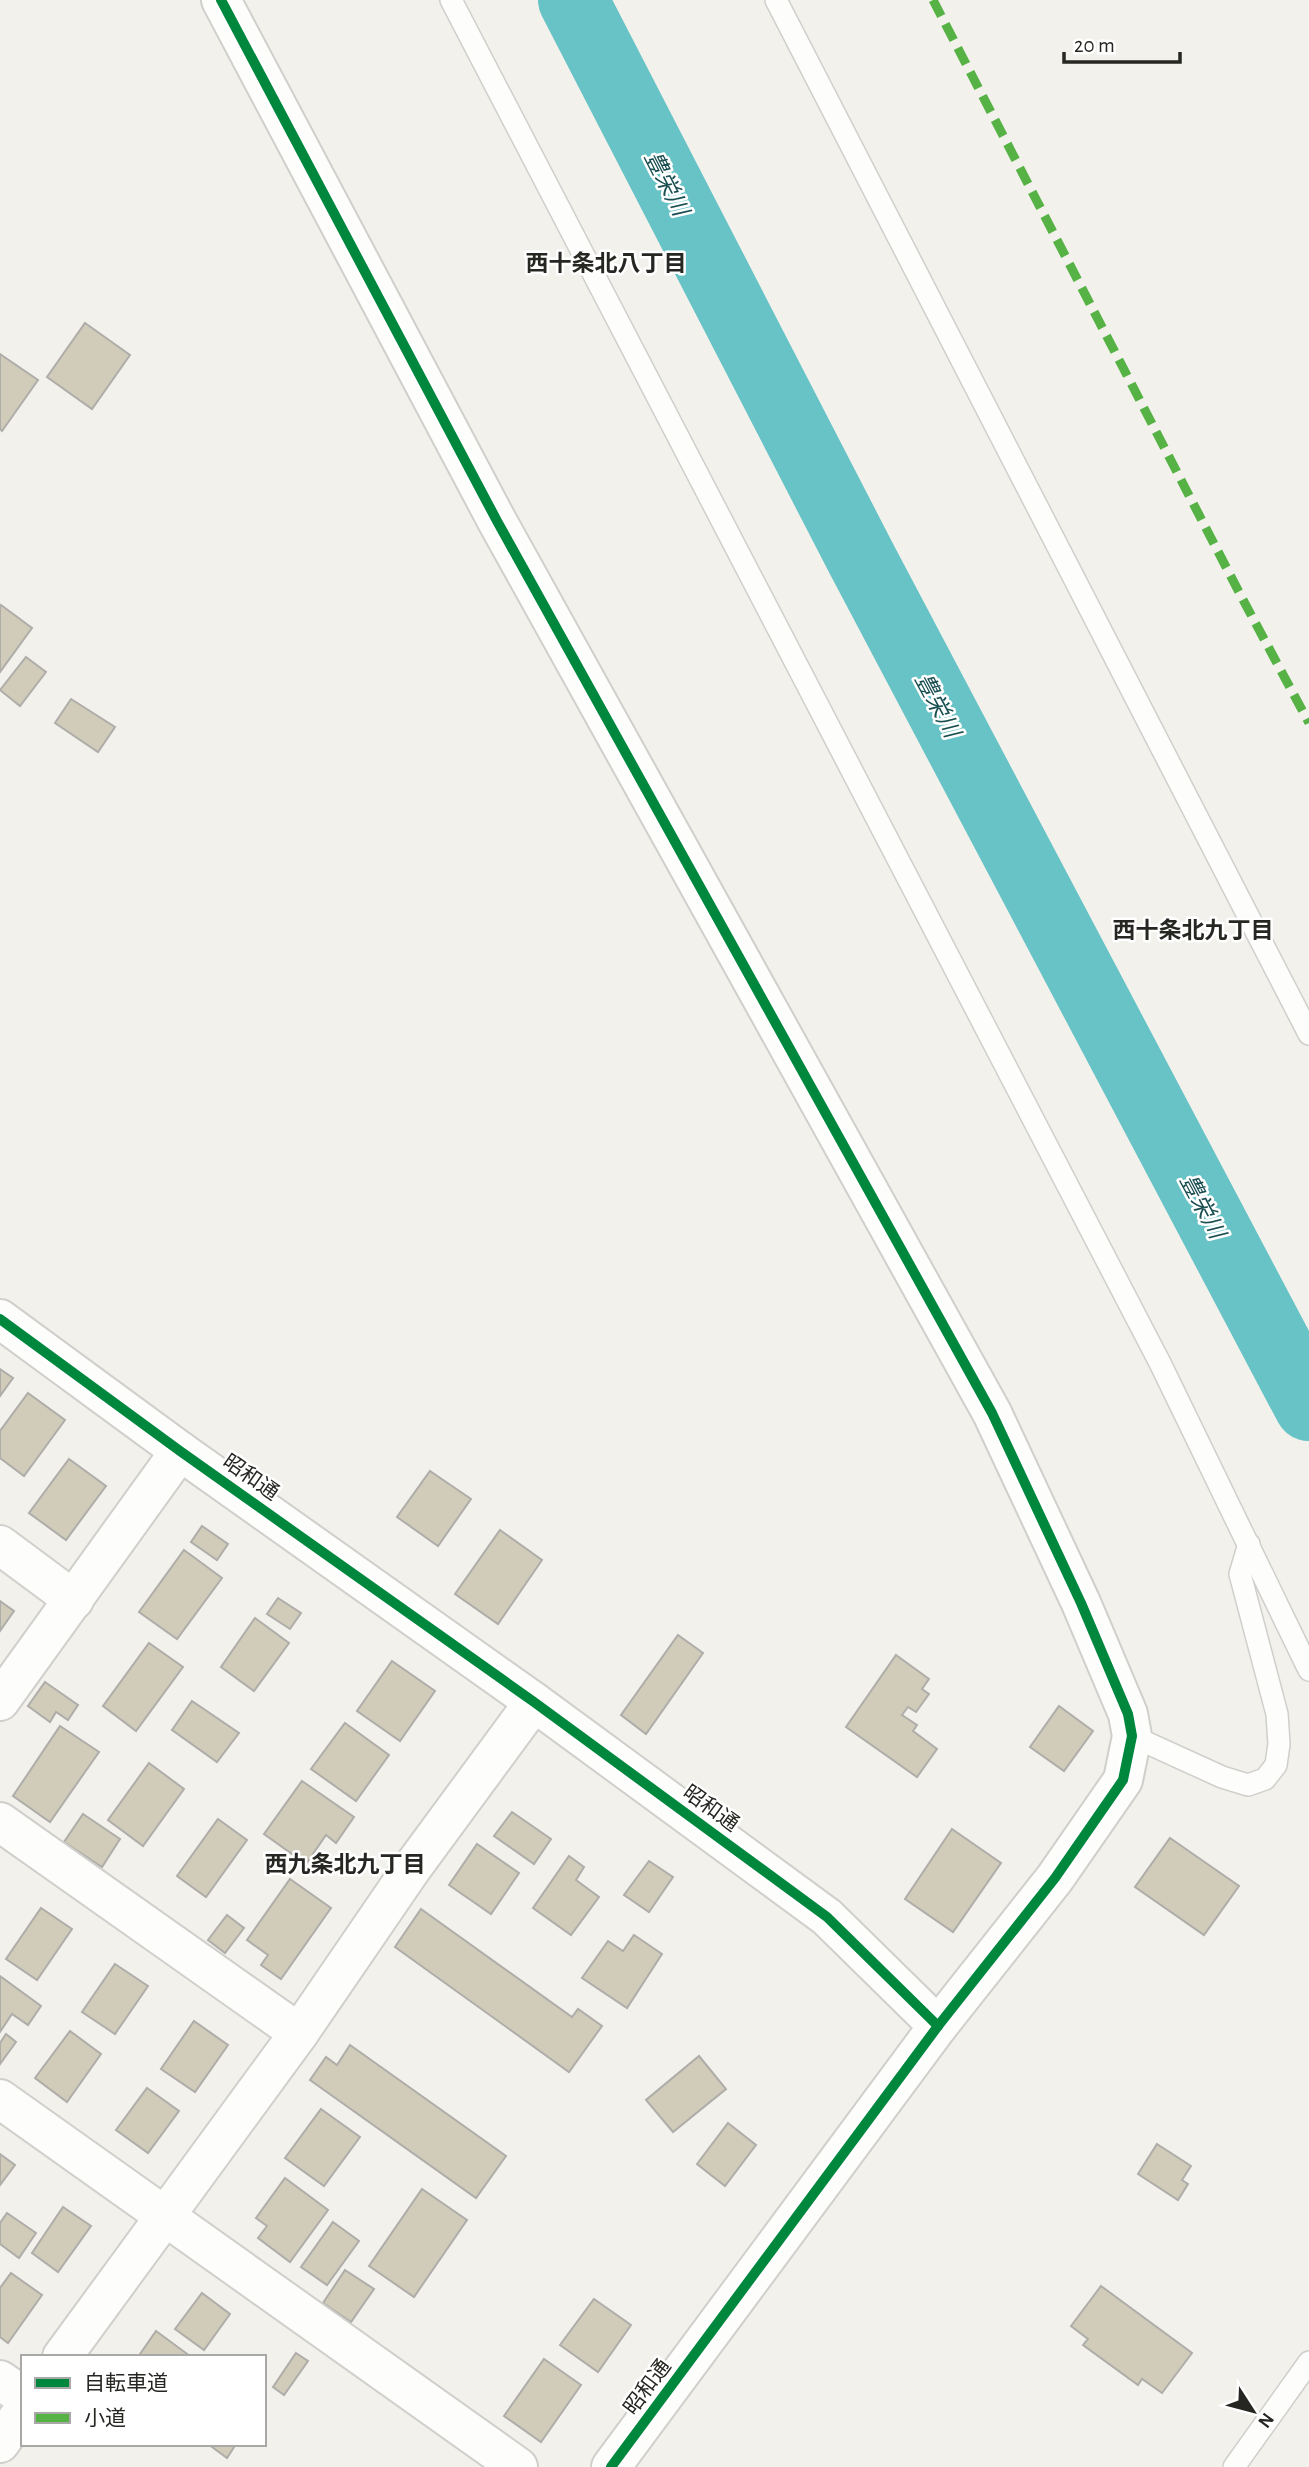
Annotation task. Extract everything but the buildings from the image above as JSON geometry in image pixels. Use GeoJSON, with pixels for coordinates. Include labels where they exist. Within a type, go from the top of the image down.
{"type":"FeatureCollection","features":[{"type":"Feature","properties":{"kind":"street"},"geometry":{"type":"LineString","coordinates":[[221,0],[497,521],[992,1413],[1081,1603],[1128,1713],[1132,1736],[1123,1780],[1055,1878],[938,2026]]}},
{"type":"Feature","properties":{"kind":"street","name":"昭和通"},"geometry":{"type":"LineString","coordinates":[[0,1319],[180,1451],[534,1702],[827,1917],[938,2026],[624,2463]]}},
{"type":"Feature","properties":{"kind":"street"},"geometry":{"type":"LineString","coordinates":[[0,1701],[180,1451]]}},
{"type":"Feature","properties":{"kind":"street"},"geometry":{"type":"LineString","coordinates":[[0,1545],[74,1600]]}},
{"type":"Feature","properties":{"kind":"street"},"geometry":{"type":"LineString","coordinates":[[63,2355],[299,2033],[412,1868],[534,1702]]}},
{"type":"Feature","properties":{"kind":"street"},"geometry":{"type":"LineString","coordinates":[[0,1822],[299,2033]]}},
{"type":"Feature","properties":{"kind":"street"},"geometry":{"type":"LineString","coordinates":[[0,2099],[518,2467]]}},
{"type":"Feature","properties":{"kind":"street"},"geometry":{"type":"LineString","coordinates":[[0,2380],[21,2395]]}},
{"type":"Feature","properties":{"kind":"street"},"geometry":{"type":"LineString","coordinates":[[0,2443],[21,2414]]}},
{"type":"Feature","properties":{"kind":"lane"},"geometry":{"type":"LineString","coordinates":[[451,0],[1160,1363],[1309,1670]]}},
{"type":"Feature","properties":{"kind":"lane"},"geometry":{"type":"LineString","coordinates":[[776,0],[1309,1034]]}},
{"type":"Feature","properties":{"kind":"lane"},"geometry":{"type":"LineString","coordinates":[[1132,1736],[1222,1777],[1248,1785],[1265,1780],[1276,1765],[1279,1744],[1277,1714],[1240,1574],[1249,1544]]}},
{"type":"Feature","properties":{"kind":"lane"},"geometry":{"type":"LineString","coordinates":[[1234,2467],[1309,2362]]}},
{"type":"Feature","properties":{"kind":"waterway","name":"豊栄川"},"geometry":{"type":"LineString","coordinates":[[573,0],[861,558],[1309,1406]]}},
{"type":"Feature","properties":{"kind":"marked path"},"geometry":{"type":"LineString","coordinates":[[933,0],[1309,723]]}},
{"type":"Feature","properties":{"kind":"cycle path"},"geometry":{"type":"LineString","coordinates":[[221,0],[497,521],[992,1413],[1081,1603],[1128,1714],[1132,1736],[1123,1780],[1055,1878],[938,2026],[611,2467]]}},
{"type":"Feature","properties":{"kind":"cycle path"},"geometry":{"type":"LineString","coordinates":[[0,1319],[180,1451],[534,1702],[827,1917],[938,2026]]}},
{"type":"Feature","properties":{"kind":"district","name":"西十条北八丁目"},"geometry":{"type":"Point","coordinates":[606,263]}},
{"type":"Feature","properties":{"kind":"district","name":"西十条北九丁目"},"geometry":{"type":"Point","coordinates":[1193,930]}},
{"type":"Feature","properties":{"kind":"district","name":"西九条北九丁目"},"geometry":{"type":"Point","coordinates":[345,1864]}}]}
